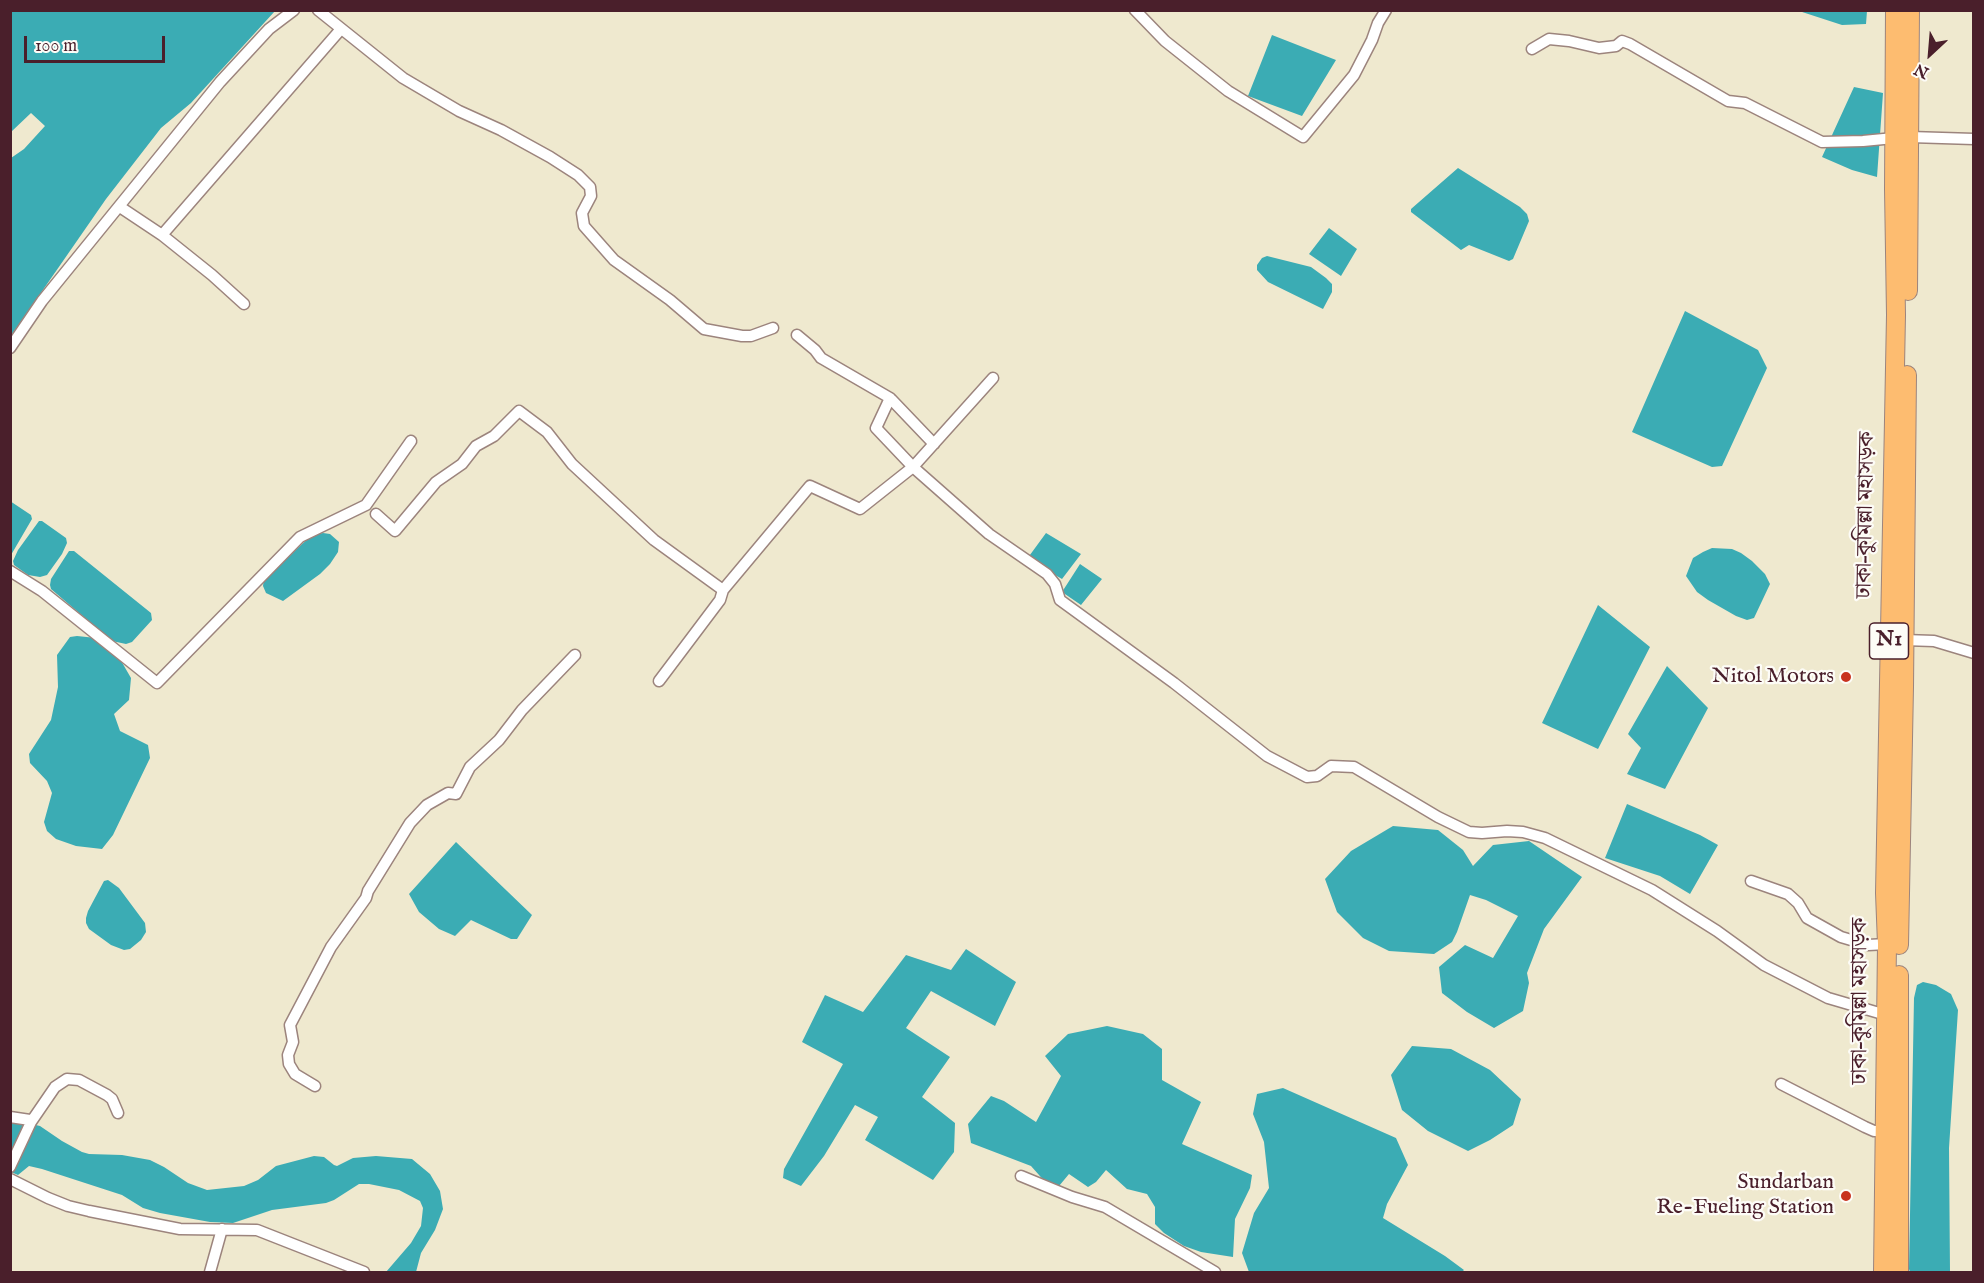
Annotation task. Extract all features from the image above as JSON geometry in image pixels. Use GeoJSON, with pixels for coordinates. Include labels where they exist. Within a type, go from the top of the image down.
{"type":"FeatureCollection","features":[{"type":"Feature","properties":{"kind":"highway","name":"ঢাকা–কুমিল্লা মহাসড়ক"},"geometry":{"type":"LineString","coordinates":[[1895,10],[1902,137],[1904,640],[1899,915],[1899,1272]]}},
{"type":"Feature","properties":{"kind":"highway","name":"ঢাকা–কুমিল্লা মহাসড়ক"},"geometry":{"type":"LineString","coordinates":[[1883,1272],[1887,799],[1896,315],[1902,137],[1910,10]]}},
{"type":"Feature","properties":{"kind":"street"},"geometry":{"type":"LineString","coordinates":[[10,348],[42,301],[220,82],[269,29],[294,10]]}},
{"type":"Feature","properties":{"kind":"street"},"geometry":{"type":"LineString","coordinates":[[318,10],[403,78],[459,111],[501,130],[550,157],[578,175],[590,187],[591,196],[582,213],[584,226],[614,260],[670,300],[705,329],[751,336],[773,328]]}},
{"type":"Feature","properties":{"kind":"street"},"geometry":{"type":"LineString","coordinates":[[1135,10],[1165,41],[1228,91],[1303,137],[1354,75],[1386,10]]}},
{"type":"Feature","properties":{"kind":"street"},"geometry":{"type":"LineString","coordinates":[[162,235],[341,29]]}},
{"type":"Feature","properties":{"kind":"street"},"geometry":{"type":"LineString","coordinates":[[1532,49],[1550,39],[1599,48],[1616,46],[1622,41],[1728,101],[1746,103],[1822,142],[1902,137],[1974,139]]}},
{"type":"Feature","properties":{"kind":"street"},"geometry":{"type":"LineString","coordinates":[[120,207],[162,235],[244,304]]}},
{"type":"Feature","properties":{"kind":"street"},"geometry":{"type":"LineString","coordinates":[[797,335],[821,358],[890,398],[934,444]]}},
{"type":"Feature","properties":{"kind":"street"},"geometry":{"type":"LineString","coordinates":[[659,681],[720,600],[723,590],[810,486],[860,509],[913,467],[993,378]]}},
{"type":"Feature","properties":{"kind":"street"},"geometry":{"type":"LineString","coordinates":[[890,398],[876,428],[913,467],[989,534],[1047,574],[1055,584],[1060,600],[1174,683],[1267,756],[1306,777],[1317,776],[1331,766],[1354,767],[1438,817],[1469,832],[1515,831],[1545,838],[1652,890],[1773,970],[1828,998],[1886,1014]]}},
{"type":"Feature","properties":{"kind":"street"},"geometry":{"type":"LineString","coordinates":[[376,514],[395,531],[436,482],[462,464],[476,446],[494,436],[519,411],[547,432],[572,464],[654,540],[723,590]]}},
{"type":"Feature","properties":{"kind":"street"},"geometry":{"type":"LineString","coordinates":[[10,571],[42,591],[157,683],[300,537],[366,505],[411,441]]}},
{"type":"Feature","properties":{"kind":"street"},"geometry":{"type":"LineString","coordinates":[[1904,640],[1934,641],[1974,652]]}},
{"type":"Feature","properties":{"kind":"street"},"geometry":{"type":"LineString","coordinates":[[315,1086],[295,1074],[289,1064],[288,1055],[293,1042],[290,1025],[331,947],[366,898],[368,891],[410,823],[427,805],[448,793],[456,794],[470,767],[499,740],[522,710],[575,655]]}},
{"type":"Feature","properties":{"kind":"street"},"geometry":{"type":"LineString","coordinates":[[1751,881],[1788,894],[1798,903],[1807,918],[1841,937],[1868,945],[1887,944]]}},
{"type":"Feature","properties":{"kind":"street"},"geometry":{"type":"LineString","coordinates":[[10,1167],[30,1122],[55,1087],[67,1079],[79,1080],[107,1095],[112,1099],[118,1113]]}},
{"type":"Feature","properties":{"kind":"street"},"geometry":{"type":"LineString","coordinates":[[1781,1084],[1865,1127],[1874,1131],[1885,1131]]}},
{"type":"Feature","properties":{"kind":"street"},"geometry":{"type":"LineString","coordinates":[[10,1117],[30,1120],[30,1122]]}},
{"type":"Feature","properties":{"kind":"street"},"geometry":{"type":"LineString","coordinates":[[1021,1176],[1072,1197],[1105,1207],[1215,1272]]}},
{"type":"Feature","properties":{"kind":"street"},"geometry":{"type":"LineString","coordinates":[[10,1179],[68,1206],[180,1228],[257,1230],[364,1272]]}},
{"type":"Feature","properties":{"kind":"street"},"geometry":{"type":"LineString","coordinates":[[210,1272],[222,1229]]}},
{"type":"Feature","properties":{"kind":"water"},"geometry":{"type":"Polygon","coordinates":[[[11,11],[275,11],[191,103],[161,128],[106,199],[11,336],[11,158],[24,149],[45,126],[31,113],[11,132],[11,11]]]}},
{"type":"Feature","properties":{"kind":"water"},"geometry":{"type":"Polygon","coordinates":[[[1799,11],[1867,11],[1866,24],[1842,25],[1799,11]]]}},
{"type":"Feature","properties":{"kind":"water"},"geometry":{"type":"Polygon","coordinates":[[[1272,35],[1336,60],[1302,116],[1248,96],[1272,35]]]}},
{"type":"Feature","properties":{"kind":"water"},"geometry":{"type":"Polygon","coordinates":[[[1854,87],[1883,93],[1877,177],[1852,170],[1822,157],[1854,87]]]}},
{"type":"Feature","properties":{"kind":"water"},"geometry":{"type":"Polygon","coordinates":[[[1458,168],[1520,207],[1527,214],[1529,221],[1513,259],[1509,261],[1469,245],[1461,250],[1411,212],[1411,209],[1458,168]]]}},
{"type":"Feature","properties":{"kind":"water"},"geometry":{"type":"Polygon","coordinates":[[[1329,228],[1357,249],[1341,276],[1309,254],[1329,228]]]}},
{"type":"Feature","properties":{"kind":"water"},"geometry":{"type":"Polygon","coordinates":[[[1267,256],[1311,267],[1326,278],[1332,284],[1332,292],[1323,309],[1268,282],[1257,270],[1257,265],[1262,258],[1267,256]]]}},
{"type":"Feature","properties":{"kind":"water"},"geometry":{"type":"Polygon","coordinates":[[[1685,311],[1758,350],[1767,368],[1722,466],[1712,467],[1632,432],[1685,311]]]}},
{"type":"Feature","properties":{"kind":"water"},"geometry":{"type":"Polygon","coordinates":[[[10,501],[31,515],[32,519],[11,555],[10,501]]]}},
{"type":"Feature","properties":{"kind":"water"},"geometry":{"type":"Polygon","coordinates":[[[39,521],[66,538],[67,543],[47,575],[40,577],[28,575],[14,565],[13,561],[18,550],[39,521]]]}},
{"type":"Feature","properties":{"kind":"water"},"geometry":{"type":"Polygon","coordinates":[[[1046,533],[1081,554],[1062,579],[1027,559],[1046,533]]]}},
{"type":"Feature","properties":{"kind":"water"},"geometry":{"type":"Polygon","coordinates":[[[330,534],[339,542],[338,552],[330,564],[283,601],[266,593],[263,586],[264,579],[312,535],[330,534]]]}},
{"type":"Feature","properties":{"kind":"water"},"geometry":{"type":"Polygon","coordinates":[[[1712,548],[1732,549],[1741,553],[1765,574],[1770,584],[1754,618],[1747,620],[1736,616],[1708,600],[1697,592],[1686,576],[1693,558],[1712,548]]]}},
{"type":"Feature","properties":{"kind":"water"},"geometry":{"type":"Polygon","coordinates":[[[69,551],[74,551],[151,613],[152,620],[132,642],[126,644],[112,641],[51,589],[51,579],[69,551]]]}},
{"type":"Feature","properties":{"kind":"water"},"geometry":{"type":"Polygon","coordinates":[[[1080,564],[1102,579],[1081,605],[1062,592],[1080,564]]]}},
{"type":"Feature","properties":{"kind":"water"},"geometry":{"type":"Polygon","coordinates":[[[1598,605],[1650,647],[1598,749],[1542,723],[1598,605]]]}},
{"type":"Feature","properties":{"kind":"water"},"geometry":{"type":"Polygon","coordinates":[[[70,637],[96,638],[120,659],[131,678],[129,700],[114,714],[120,731],[148,745],[150,758],[113,835],[102,849],[76,846],[56,839],[47,831],[44,822],[52,793],[47,781],[30,763],[29,754],[51,720],[58,687],[57,655],[70,637]]]}},
{"type":"Feature","properties":{"kind":"water"},"geometry":{"type":"Polygon","coordinates":[[[1667,666],[1708,708],[1665,789],[1627,774],[1641,748],[1628,734],[1667,666]]]}},
{"type":"Feature","properties":{"kind":"water"},"geometry":{"type":"Polygon","coordinates":[[[1627,804],[1718,845],[1690,894],[1660,876],[1605,858],[1627,804]]]}},
{"type":"Feature","properties":{"kind":"water"},"geometry":{"type":"Polygon","coordinates":[[[1393,826],[1438,830],[1463,850],[1473,866],[1493,845],[1529,841],[1582,877],[1544,929],[1527,973],[1529,983],[1523,1011],[1494,1028],[1467,1012],[1442,993],[1439,967],[1465,945],[1493,958],[1518,916],[1486,900],[1470,895],[1452,942],[1434,954],[1389,951],[1363,938],[1337,912],[1325,879],[1351,851],[1393,826]]]}},
{"type":"Feature","properties":{"kind":"water"},"geometry":{"type":"Polygon","coordinates":[[[456,842],[532,915],[517,939],[511,939],[471,920],[455,936],[439,929],[419,912],[409,894],[456,842]]]}},
{"type":"Feature","properties":{"kind":"water"},"geometry":{"type":"Polygon","coordinates":[[[108,880],[119,888],[145,923],[146,932],[141,940],[130,949],[124,950],[111,945],[89,929],[86,923],[88,911],[104,881],[108,880]]]}},
{"type":"Feature","properties":{"kind":"water"},"geometry":{"type":"Polygon","coordinates":[[[966,949],[1016,982],[995,1026],[931,991],[906,1028],[950,1057],[922,1097],[955,1123],[954,1152],[933,1180],[865,1140],[878,1117],[855,1105],[824,1156],[801,1186],[783,1178],[784,1169],[843,1064],[802,1042],[825,995],[863,1012],[906,955],[951,970],[966,949]]]}},
{"type":"Feature","properties":{"kind":"water"},"geometry":{"type":"Polygon","coordinates":[[[1923,982],[1936,985],[1951,994],[1958,1010],[1949,1148],[1950,1272],[1910,1272],[1909,1269],[1914,998],[1917,985],[1923,982]]]}},
{"type":"Feature","properties":{"kind":"water"},"geometry":{"type":"Polygon","coordinates":[[[1107,1026],[1143,1034],[1162,1049],[1162,1080],[1201,1102],[1182,1144],[1252,1175],[1250,1188],[1235,1219],[1233,1257],[1201,1252],[1184,1246],[1164,1233],[1155,1224],[1155,1207],[1147,1194],[1127,1189],[1106,1170],[1096,1182],[1088,1187],[1069,1174],[1059,1186],[1047,1184],[1031,1166],[971,1143],[968,1124],[991,1096],[1004,1101],[1036,1122],[1061,1076],[1045,1056],[1068,1034],[1107,1026]]]}},
{"type":"Feature","properties":{"kind":"water"},"geometry":{"type":"Polygon","coordinates":[[[1412,1046],[1451,1049],[1490,1070],[1521,1099],[1513,1125],[1468,1151],[1428,1131],[1402,1110],[1391,1075],[1412,1046]]]}},
{"type":"Feature","properties":{"kind":"water"},"geometry":{"type":"Polygon","coordinates":[[[1283,1088],[1396,1138],[1408,1165],[1387,1204],[1383,1218],[1445,1256],[1464,1270],[1462,1272],[1249,1272],[1242,1253],[1254,1213],[1269,1188],[1264,1142],[1253,1114],[1257,1094],[1283,1088]]]}},
{"type":"Feature","properties":{"kind":"water"},"geometry":{"type":"Polygon","coordinates":[[[23,1122],[40,1126],[82,1152],[150,1160],[188,1183],[207,1190],[244,1186],[258,1180],[276,1166],[314,1156],[324,1157],[337,1166],[353,1158],[376,1156],[412,1159],[430,1174],[440,1191],[443,1209],[435,1230],[421,1253],[416,1272],[386,1272],[411,1243],[421,1226],[423,1208],[420,1201],[399,1190],[359,1184],[326,1203],[272,1210],[233,1223],[210,1222],[160,1213],[143,1208],[122,1195],[42,1169],[29,1166],[18,1175],[11,1172],[10,1123],[23,1122]]]}},
{"type":"Feature","properties":{"kind":"place","name":"Nitol Motors"},"geometry":{"type":"Point","coordinates":[1846,677]}},
{"type":"Feature","properties":{"kind":"place","name":"Sundarban Re-Fueling Station"},"geometry":{"type":"Point","coordinates":[1846,1196]}}]}
